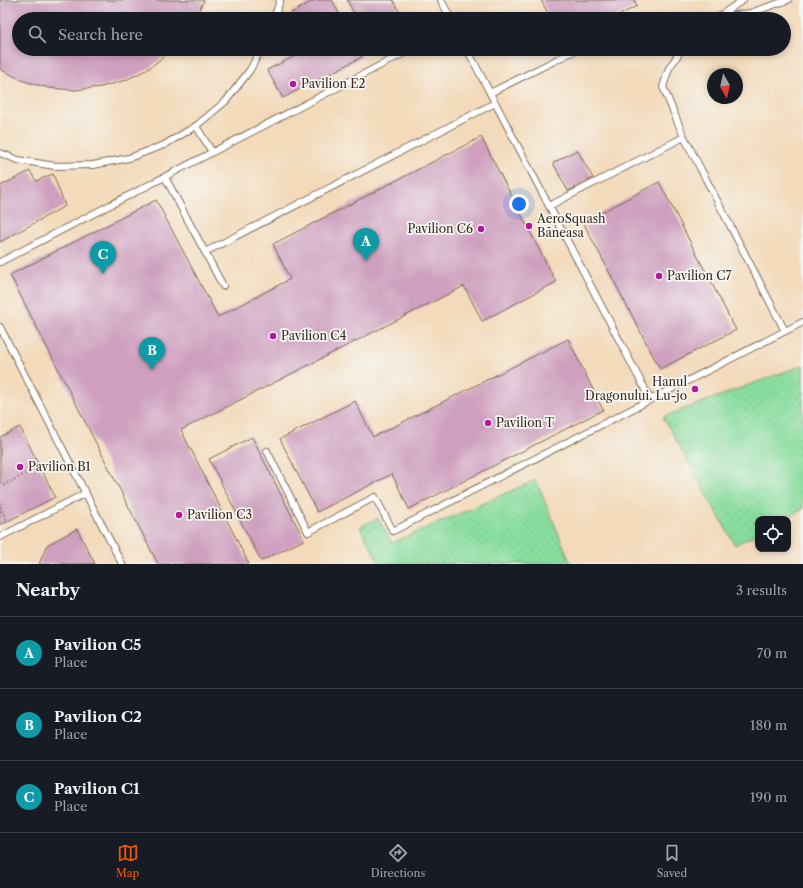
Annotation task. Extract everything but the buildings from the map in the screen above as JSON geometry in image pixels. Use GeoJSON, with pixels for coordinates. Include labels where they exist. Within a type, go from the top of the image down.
{"type":"FeatureCollection","features":[{"type":"Feature","properties":{"kind":"lane"},"geometry":{"type":"LineString","coordinates":[[276,12],[280,0]]}},
{"type":"Feature","properties":{"kind":"lane"},"geometry":{"type":"LineString","coordinates":[[441,0],[447,12]]}},
{"type":"Feature","properties":{"kind":"lane"},"geometry":{"type":"LineString","coordinates":[[724,12],[742,0]]}},
{"type":"Feature","properties":{"kind":"lane"},"geometry":{"type":"LineString","coordinates":[[755,12],[788,0]]}},
{"type":"Feature","properties":{"kind":"lane"},"geometry":{"type":"LineString","coordinates":[[0,153],[18,160],[55,166],[93,165],[129,158],[164,145],[196,126],[226,101],[250,70],[257,56]]}},
{"type":"Feature","properties":{"kind":"lane"},"geometry":{"type":"LineString","coordinates":[[0,262],[398,56]]}},
{"type":"Feature","properties":{"kind":"lane"},"geometry":{"type":"LineString","coordinates":[[471,56],[650,399]]}},
{"type":"Feature","properties":{"kind":"lane"},"geometry":{"type":"LineString","coordinates":[[490,93],[564,56]]}},
{"type":"Feature","properties":{"kind":"lane"},"geometry":{"type":"LineString","coordinates":[[677,56],[669,68],[663,87],[684,137],[785,331]]}},
{"type":"Feature","properties":{"kind":"lane"},"geometry":{"type":"LineString","coordinates":[[205,252],[495,103]]}},
{"type":"Feature","properties":{"kind":"lane"},"geometry":{"type":"LineString","coordinates":[[196,126],[212,152]]}},
{"type":"Feature","properties":{"kind":"lane"},"geometry":{"type":"LineString","coordinates":[[549,206],[684,137]]}},
{"type":"Feature","properties":{"kind":"lane"},"geometry":{"type":"LineString","coordinates":[[165,176],[223,286]]}},
{"type":"Feature","properties":{"kind":"lane"},"geometry":{"type":"LineString","coordinates":[[266,451],[308,532],[375,497],[393,531],[803,322]]}},
{"type":"Feature","properties":{"kind":"lane"},"geometry":{"type":"LineString","coordinates":[[0,327],[122,564]]}},
{"type":"Feature","properties":{"kind":"lane"},"geometry":{"type":"LineString","coordinates":[[0,537],[86,493]]}},
{"type":"Feature","properties":{"kind":"path"},"geometry":{"type":"LineString","coordinates":[[0,487],[66,453]]}},
{"type":"Feature","properties":{"kind":"path"},"geometry":{"type":"LineString","coordinates":[[0,507],[12,531]]}},
{"type":"Feature","properties":{"kind":"green space"},"geometry":{"type":"Polygon","coordinates":[[[803,365],[803,509],[790,516],[755,516],[755,535],[735,545],[663,417],[803,365]]]}},
{"type":"Feature","properties":{"kind":"green space"},"geometry":{"type":"Polygon","coordinates":[[[536,480],[571,564],[380,564],[360,527],[378,518],[392,543],[536,480]]]}},
{"type":"Feature","properties":{"kind":"place","name":"Pavilion E2"},"geometry":{"type":"Point","coordinates":[293,84]}},
{"type":"Feature","properties":{"kind":"place","name":"AeroSquash Băneasa"},"geometry":{"type":"Point","coordinates":[529,226]}},
{"type":"Feature","properties":{"kind":"place","name":"Pavilion C6"},"geometry":{"type":"Point","coordinates":[481,229]}},
{"type":"Feature","properties":{"kind":"place","name":"Pavilion C5"},"geometry":{"type":"Point","coordinates":[366,261]}},
{"type":"Feature","properties":{"kind":"place","name":"Pavilion C1"},"geometry":{"type":"Point","coordinates":[103,274]}},
{"type":"Feature","properties":{"kind":"place","name":"Pavilion C7"},"geometry":{"type":"Point","coordinates":[659,276]}},
{"type":"Feature","properties":{"kind":"place","name":"Pavilion C4"},"geometry":{"type":"Point","coordinates":[273,336]}},
{"type":"Feature","properties":{"kind":"place","name":"Pavilion C2"},"geometry":{"type":"Point","coordinates":[152,370]}},
{"type":"Feature","properties":{"kind":"place","name":"Hanul Dragonului. Lu-jo"},"geometry":{"type":"Point","coordinates":[695,389]}},
{"type":"Feature","properties":{"kind":"place","name":"Pavilion T"},"geometry":{"type":"Point","coordinates":[488,423]}},
{"type":"Feature","properties":{"kind":"place","name":"Pavilion B1"},"geometry":{"type":"Point","coordinates":[20,467]}},
{"type":"Feature","properties":{"kind":"place","name":"Pavilion C3"},"geometry":{"type":"Point","coordinates":[179,515]}}]}
